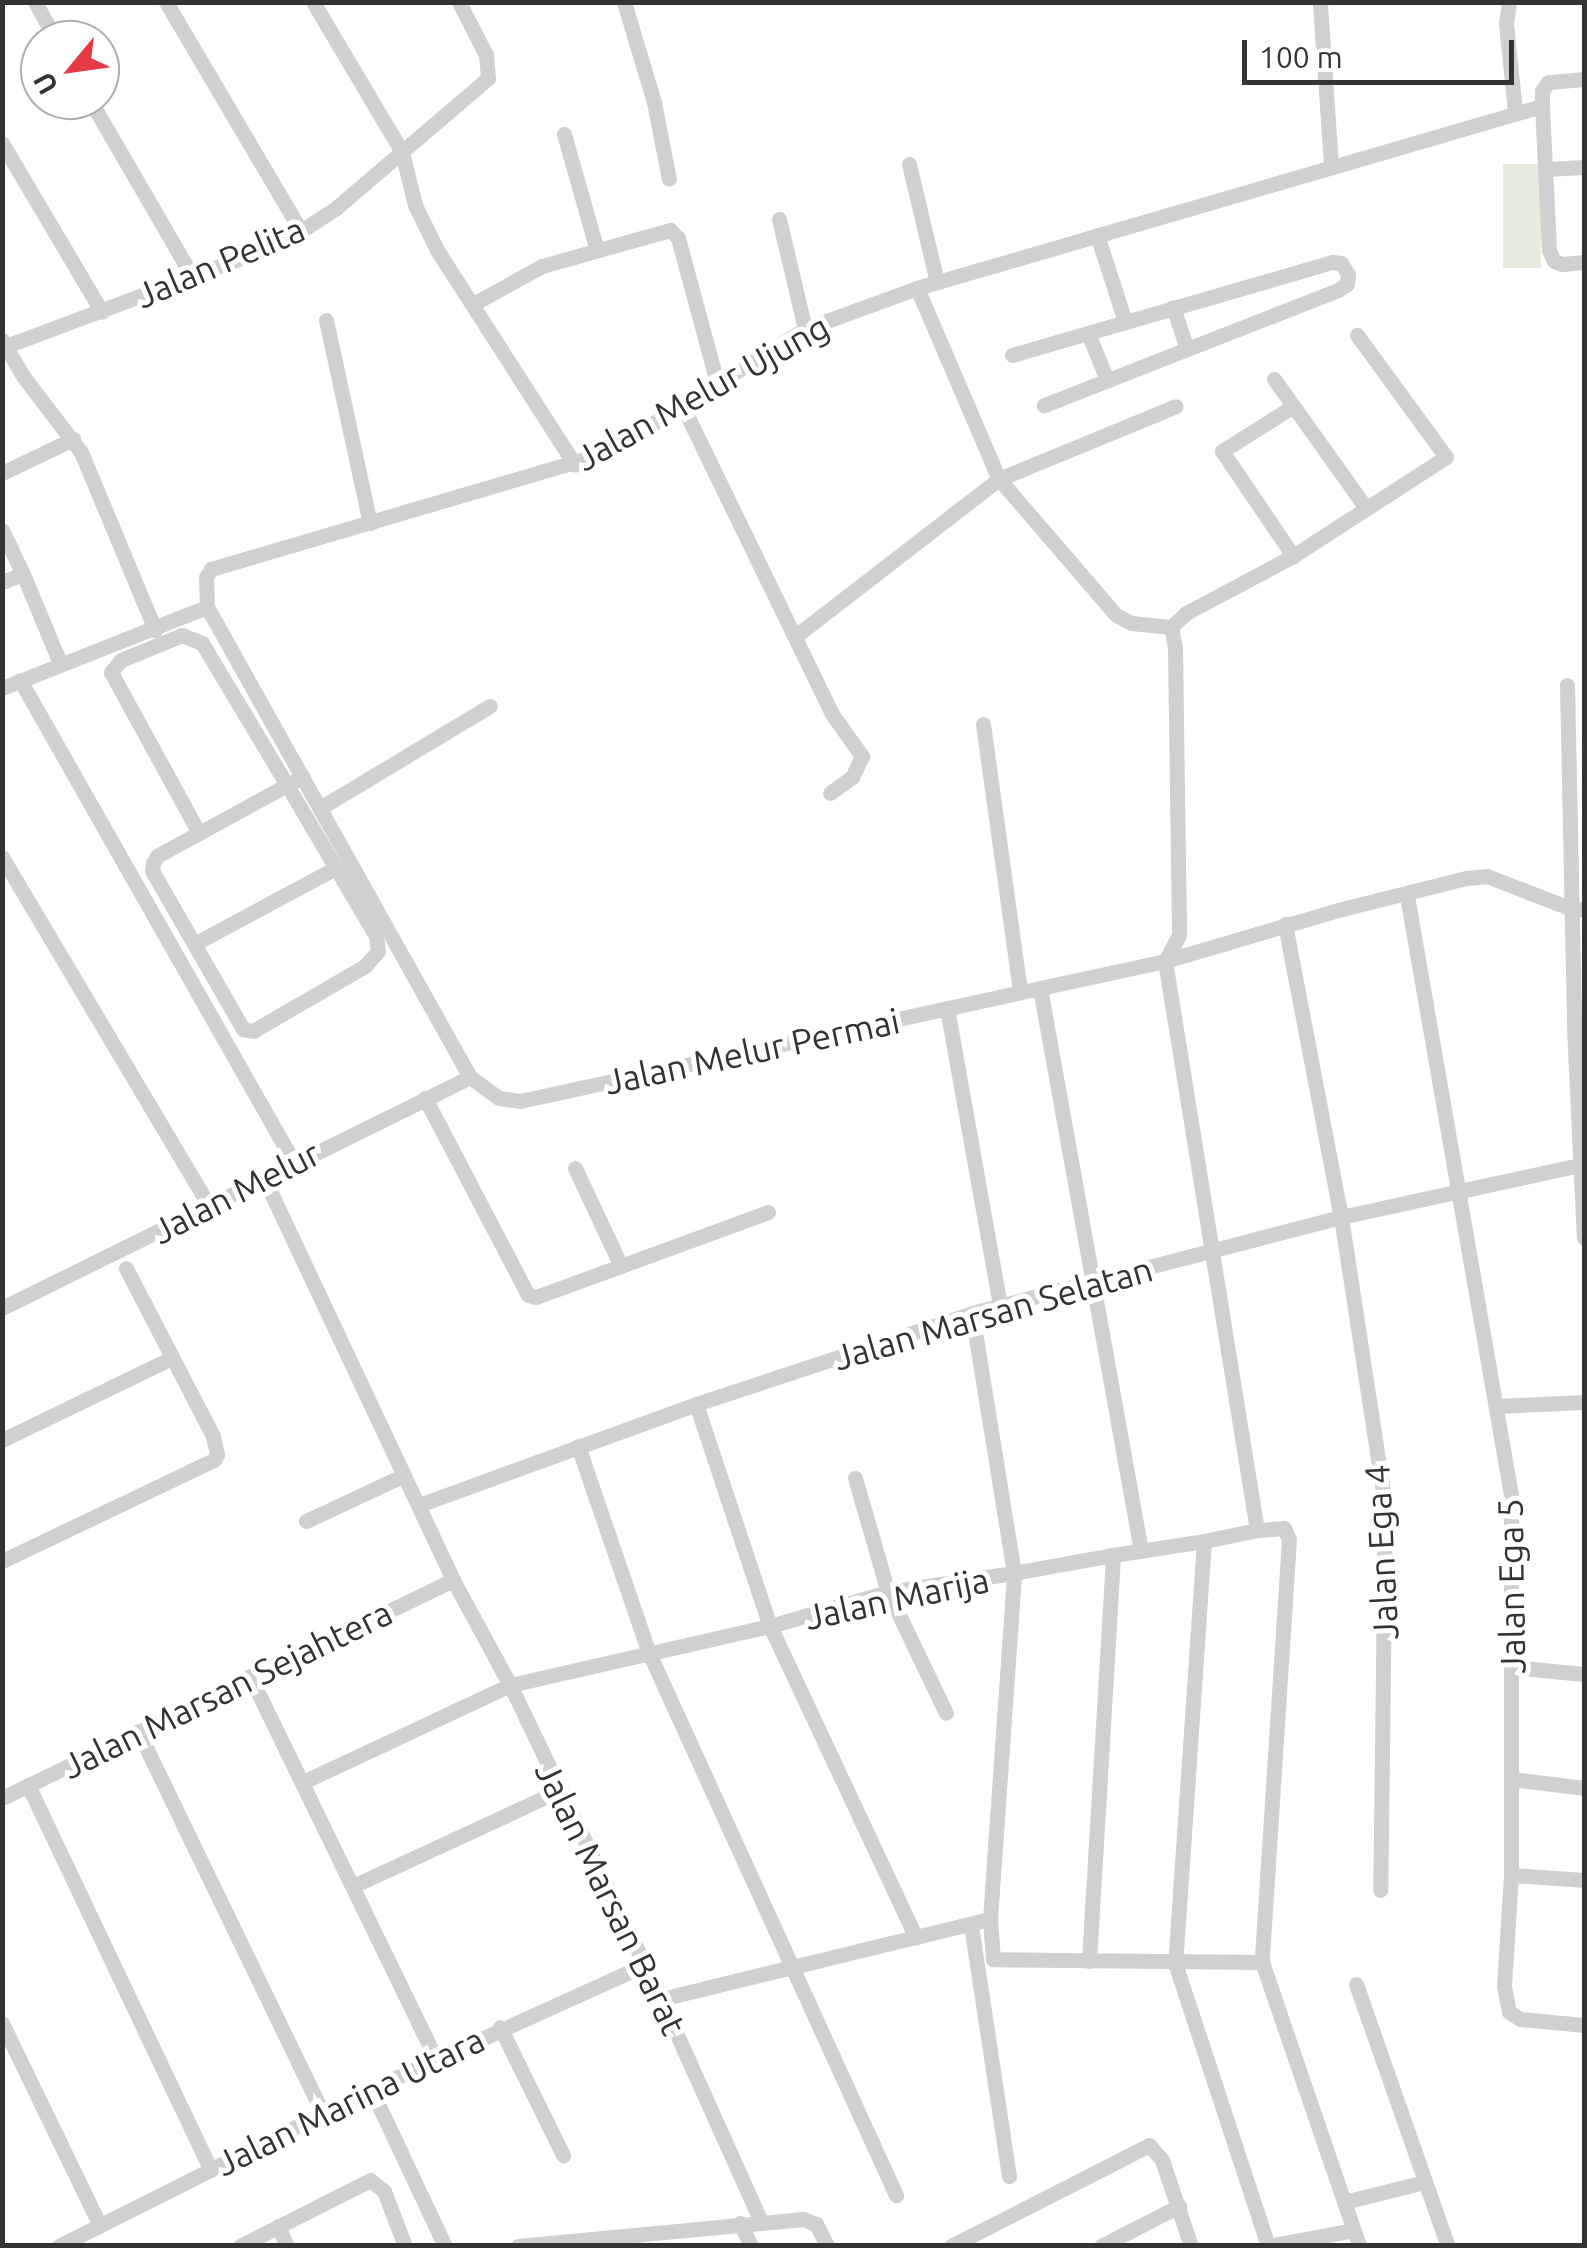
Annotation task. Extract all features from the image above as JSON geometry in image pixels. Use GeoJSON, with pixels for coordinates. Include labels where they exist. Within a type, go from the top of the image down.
{"type":"FeatureCollection","features":[{"type":"Feature","properties":{"kind":"street"},"geometry":{"type":"LineString","coordinates":[[166,2],[301,231]]}},
{"type":"Feature","properties":{"kind":"street"},"geometry":{"type":"LineString","coordinates":[[313,2],[402,152],[422,224],[575,465]]}},
{"type":"Feature","properties":{"kind":"street"},"geometry":{"type":"LineString","coordinates":[[624,2],[654,102],[669,179]]}},
{"type":"Feature","properties":{"kind":"street"},"geometry":{"type":"LineString","coordinates":[[1509,2],[1506,24],[1514,111]]}},
{"type":"Feature","properties":{"kind":"street"},"geometry":{"type":"LineString","coordinates":[[1320,4],[1332,166]]}},
{"type":"Feature","properties":{"kind":"street","name":"Jalan Pelita"},"geometry":{"type":"LineString","coordinates":[[4,343],[102,312],[301,231],[488,78],[486,55],[463,5]]}},
{"type":"Feature","properties":{"kind":"street"},"geometry":{"type":"LineString","coordinates":[[1584,79],[1548,82],[1542,90],[1548,169],[1548,250],[1554,261],[1562,264],[1584,262]]}},
{"type":"Feature","properties":{"kind":"street","name":"Jalan Melur Ujung"},"geometry":{"type":"LineString","coordinates":[[207,607],[206,578],[211,569],[575,465],[626,442],[805,329],[916,288],[1514,111],[1542,106]]}},
{"type":"Feature","properties":{"kind":"street"},"geometry":{"type":"LineString","coordinates":[[102,120],[192,276]]}},
{"type":"Feature","properties":{"kind":"street"},"geometry":{"type":"LineString","coordinates":[[564,134],[596,247]]}},
{"type":"Feature","properties":{"kind":"street"},"geometry":{"type":"LineString","coordinates":[[2,143],[102,312]]}},
{"type":"Feature","properties":{"kind":"street"},"geometry":{"type":"LineString","coordinates":[[909,164],[937,282]]}},
{"type":"Feature","properties":{"kind":"street"},"geometry":{"type":"LineString","coordinates":[[1548,169],[1584,168]]}},
{"type":"Feature","properties":{"kind":"street"},"geometry":{"type":"LineString","coordinates":[[779,219],[805,329]]}},
{"type":"Feature","properties":{"kind":"street"},"geometry":{"type":"LineString","coordinates":[[474,304],[542,266],[664,229],[674,233],[718,386]]}},
{"type":"Feature","properties":{"kind":"street"},"geometry":{"type":"LineString","coordinates":[[1097,235],[1124,321]]}},
{"type":"Feature","properties":{"kind":"street"},"geometry":{"type":"LineString","coordinates":[[1012,354],[1332,262],[1342,263],[1348,274],[1347,284],[1338,290],[1044,405]]}},
{"type":"Feature","properties":{"kind":"street"},"geometry":{"type":"LineString","coordinates":[[916,288],[999,479],[1116,615],[1131,622],[1171,627]]}},
{"type":"Feature","properties":{"kind":"street"},"geometry":{"type":"LineString","coordinates":[[1173,307],[1187,348]]}},
{"type":"Feature","properties":{"kind":"street"},"geometry":{"type":"LineString","coordinates":[[326,320],[370,523]]}},
{"type":"Feature","properties":{"kind":"street"},"geometry":{"type":"LineString","coordinates":[[1088,333],[1107,380]]}},
{"type":"Feature","properties":{"kind":"street"},"geometry":{"type":"LineString","coordinates":[[1171,627],[1186,613],[1293,556],[1446,457],[1357,335]]}},
{"type":"Feature","properties":{"kind":"street"},"geometry":{"type":"LineString","coordinates":[[4,343],[23,376],[73,439],[156,630]]}},
{"type":"Feature","properties":{"kind":"street"},"geometry":{"type":"LineString","coordinates":[[1274,379],[1366,508]]}},
{"type":"Feature","properties":{"kind":"street"},"geometry":{"type":"LineString","coordinates":[[796,635],[999,479],[1176,406]]}},
{"type":"Feature","properties":{"kind":"street"},"geometry":{"type":"LineString","coordinates":[[1292,406],[1222,451],[1293,556]]}},
{"type":"Feature","properties":{"kind":"street"},"geometry":{"type":"LineString","coordinates":[[683,407],[832,714],[862,756],[852,777],[830,793]]}},
{"type":"Feature","properties":{"kind":"street"},"geometry":{"type":"LineString","coordinates":[[2,473],[73,439]]}},
{"type":"Feature","properties":{"kind":"street"},"geometry":{"type":"LineString","coordinates":[[2,530],[60,663]]}},
{"type":"Feature","properties":{"kind":"street"},"geometry":{"type":"LineString","coordinates":[[2,582],[23,574]]}},
{"type":"Feature","properties":{"kind":"street"},"geometry":{"type":"LineString","coordinates":[[2,688],[207,607],[295,781],[336,868],[376,936],[374,959],[253,1031],[243,1028],[152,871],[157,856],[295,781]]}},
{"type":"Feature","properties":{"kind":"street"},"geometry":{"type":"LineString","coordinates":[[1171,627],[1176,662],[1179,935],[1165,960],[1257,1530]]}},
{"type":"Feature","properties":{"kind":"street"},"geometry":{"type":"LineString","coordinates":[[198,834],[111,672],[121,660],[182,635],[196,638],[295,781],[320,808],[470,1078]]}},
{"type":"Feature","properties":{"kind":"street"},"geometry":{"type":"LineString","coordinates":[[20,680],[294,1161]]}},
{"type":"Feature","properties":{"kind":"street"},"geometry":{"type":"LineString","coordinates":[[1567,685],[1576,739],[1584,1238]]}},
{"type":"Feature","properties":{"kind":"street"},"geometry":{"type":"LineString","coordinates":[[320,808],[490,706]]}},
{"type":"Feature","properties":{"kind":"street"},"geometry":{"type":"LineString","coordinates":[[984,724],[1020,992]]}},
{"type":"Feature","properties":{"kind":"street"},"geometry":{"type":"LineString","coordinates":[[2,857],[210,1206]]}},
{"type":"Feature","properties":{"kind":"street"},"geometry":{"type":"LineString","coordinates":[[194,944],[336,868]]}},
{"type":"Feature","properties":{"kind":"street"},"geometry":{"type":"LineString","coordinates":[[1406,896],[1487,876],[1578,909]]}},
{"type":"Feature","properties":{"kind":"street","name":"Jalan Melur Permai"},"geometry":{"type":"LineString","coordinates":[[470,1078],[499,1098],[520,1101],[1165,960],[1284,924],[1406,896]]}},
{"type":"Feature","properties":{"kind":"street","name":"Jalan Ega 5"},"geometry":{"type":"LineString","coordinates":[[1406,896],[1512,1510],[1511,1875],[1504,1986],[1509,2012],[1520,2020],[1584,2025]]}},
{"type":"Feature","properties":{"kind":"street","name":"Jalan Ega 4"},"geometry":{"type":"LineString","coordinates":[[1284,924],[1341,1217],[1388,1539],[1380,1890]]}},
{"type":"Feature","properties":{"kind":"street"},"geometry":{"type":"LineString","coordinates":[[1040,988],[1141,1551]]}},
{"type":"Feature","properties":{"kind":"street"},"geometry":{"type":"LineString","coordinates":[[947,1008],[1000,1307]]}},
{"type":"Feature","properties":{"kind":"street","name":"Jalan Melur"},"geometry":{"type":"LineString","coordinates":[[2,1308],[294,1161],[470,1078]]}},
{"type":"Feature","properties":{"kind":"street"},"geometry":{"type":"LineString","coordinates":[[425,1098],[523,1292],[536,1297],[768,1212]]}},
{"type":"Feature","properties":{"kind":"street","name":"Jalan Marsan Selatan"},"geometry":{"type":"LineString","coordinates":[[419,1504],[696,1404],[972,1313],[1341,1217],[1580,1165]]}},
{"type":"Feature","properties":{"kind":"street"},"geometry":{"type":"LineString","coordinates":[[574,1168],[622,1266]]}},
{"type":"Feature","properties":{"kind":"street","name":"Jalan Marsan Barat"},"geometry":{"type":"LineString","coordinates":[[264,1178],[453,1580],[510,1685],[661,1999],[762,2221]]}},
{"type":"Feature","properties":{"kind":"street"},"geometry":{"type":"LineString","coordinates":[[2,1561],[214,1460],[218,1454],[213,1436],[126,1268]]}},
{"type":"Feature","properties":{"kind":"street"},"geometry":{"type":"LineString","coordinates":[[972,1313],[1014,1574],[990,1919],[993,1959],[998,1962],[1175,1963],[1262,1962],[1356,2238],[1268,2246],[1175,1963],[1204,1541]]}},
{"type":"Feature","properties":{"kind":"street"},"geometry":{"type":"LineString","coordinates":[[2,1440],[172,1358]]}},
{"type":"Feature","properties":{"kind":"street"},"geometry":{"type":"LineString","coordinates":[[1497,1406],[1584,1402]]}},
{"type":"Feature","properties":{"kind":"street"},"geometry":{"type":"LineString","coordinates":[[696,1404],[770,1626],[916,1938]]}},
{"type":"Feature","properties":{"kind":"street"},"geometry":{"type":"LineString","coordinates":[[578,1446],[650,1652],[896,2195]]}},
{"type":"Feature","properties":{"kind":"street"},"geometry":{"type":"LineString","coordinates":[[306,1520],[404,1475]]}},
{"type":"Feature","properties":{"kind":"street"},"geometry":{"type":"LineString","coordinates":[[855,1478],[888,1592],[946,1713]]}},
{"type":"Feature","properties":{"kind":"street","name":"Jalan Marija"},"geometry":{"type":"LineString","coordinates":[[303,1782],[510,1685],[770,1626],[888,1592],[1278,1528],[1287,1532],[1262,1962]]}},
{"type":"Feature","properties":{"kind":"street"},"geometry":{"type":"LineString","coordinates":[[1089,1962],[1113,1554]]}},
{"type":"Feature","properties":{"kind":"street","name":"Jalan Marsan Sejahtera"},"geometry":{"type":"LineString","coordinates":[[2,1798],[453,1580]]}},
{"type":"Feature","properties":{"kind":"street"},"geometry":{"type":"LineString","coordinates":[[1512,1667],[1584,1674]]}},
{"type":"Feature","properties":{"kind":"street"},"geometry":{"type":"LineString","coordinates":[[250,1676],[436,2059]]}},
{"type":"Feature","properties":{"kind":"street"},"geometry":{"type":"LineString","coordinates":[[138,1731],[323,2114]]}},
{"type":"Feature","properties":{"kind":"street"},"geometry":{"type":"LineString","coordinates":[[1512,1780],[1584,1788]]}},
{"type":"Feature","properties":{"kind":"street"},"geometry":{"type":"LineString","coordinates":[[28,1785],[210,2170]]}},
{"type":"Feature","properties":{"kind":"street"},"geometry":{"type":"LineString","coordinates":[[353,1886],[559,1790]]}},
{"type":"Feature","properties":{"kind":"street"},"geometry":{"type":"LineString","coordinates":[[1511,1875],[1584,1880]]}},
{"type":"Feature","properties":{"kind":"street"},"geometry":{"type":"LineString","coordinates":[[661,1999],[990,1919]]}},
{"type":"Feature","properties":{"kind":"street"},"geometry":{"type":"LineString","coordinates":[[971,1925],[1008,2176]]}},
{"type":"Feature","properties":{"kind":"street","name":"Jalan Marina Utara"},"geometry":{"type":"LineString","coordinates":[[59,2246],[500,2027],[644,1965]]}},
{"type":"Feature","properties":{"kind":"street"},"geometry":{"type":"LineString","coordinates":[[1356,1984],[1448,2246]]}},
{"type":"Feature","properties":{"kind":"street"},"geometry":{"type":"LineString","coordinates":[[2,2022],[100,2226]]}},
{"type":"Feature","properties":{"kind":"street"},"geometry":{"type":"LineString","coordinates":[[500,2027],[563,2155]]}},
{"type":"Feature","properties":{"kind":"street"},"geometry":{"type":"LineString","coordinates":[[371,2089],[445,2246]]}},
{"type":"Feature","properties":{"kind":"street"},"geometry":{"type":"LineString","coordinates":[[951,2246],[1142,2146],[1156,2148],[1191,2246]]}},
{"type":"Feature","properties":{"kind":"street"},"geometry":{"type":"LineString","coordinates":[[240,2246],[370,2180],[384,2192],[405,2246]]}},
{"type":"Feature","properties":{"kind":"street"},"geometry":{"type":"LineString","coordinates":[[1344,2202],[1425,2182]]}},
{"type":"Feature","properties":{"kind":"street"},"geometry":{"type":"LineString","coordinates":[[1102,2246],[1179,2206]]}},
{"type":"Feature","properties":{"kind":"street"},"geometry":{"type":"LineString","coordinates":[[520,2245],[598,2241],[762,2221],[810,2220],[828,2246]]}},
{"type":"Feature","properties":{"kind":"street"},"geometry":{"type":"LineString","coordinates":[[740,2223],[751,2246]]}},
{"type":"Feature","properties":{"kind":"street"},"geometry":{"type":"LineString","coordinates":[[278,2226],[288,2246]]}},
{"type":"Feature","properties":{"kind":"street"},"geometry":{"type":"LineString","coordinates":[[668,2230],[675,2246]]}},
{"type":"Feature","properties":{"kind":"shaded area"},"geometry":{"type":"Polygon","coordinates":[[[1503,164],[1541,164],[1541,268],[1503,268],[1503,164]]]}}]}
